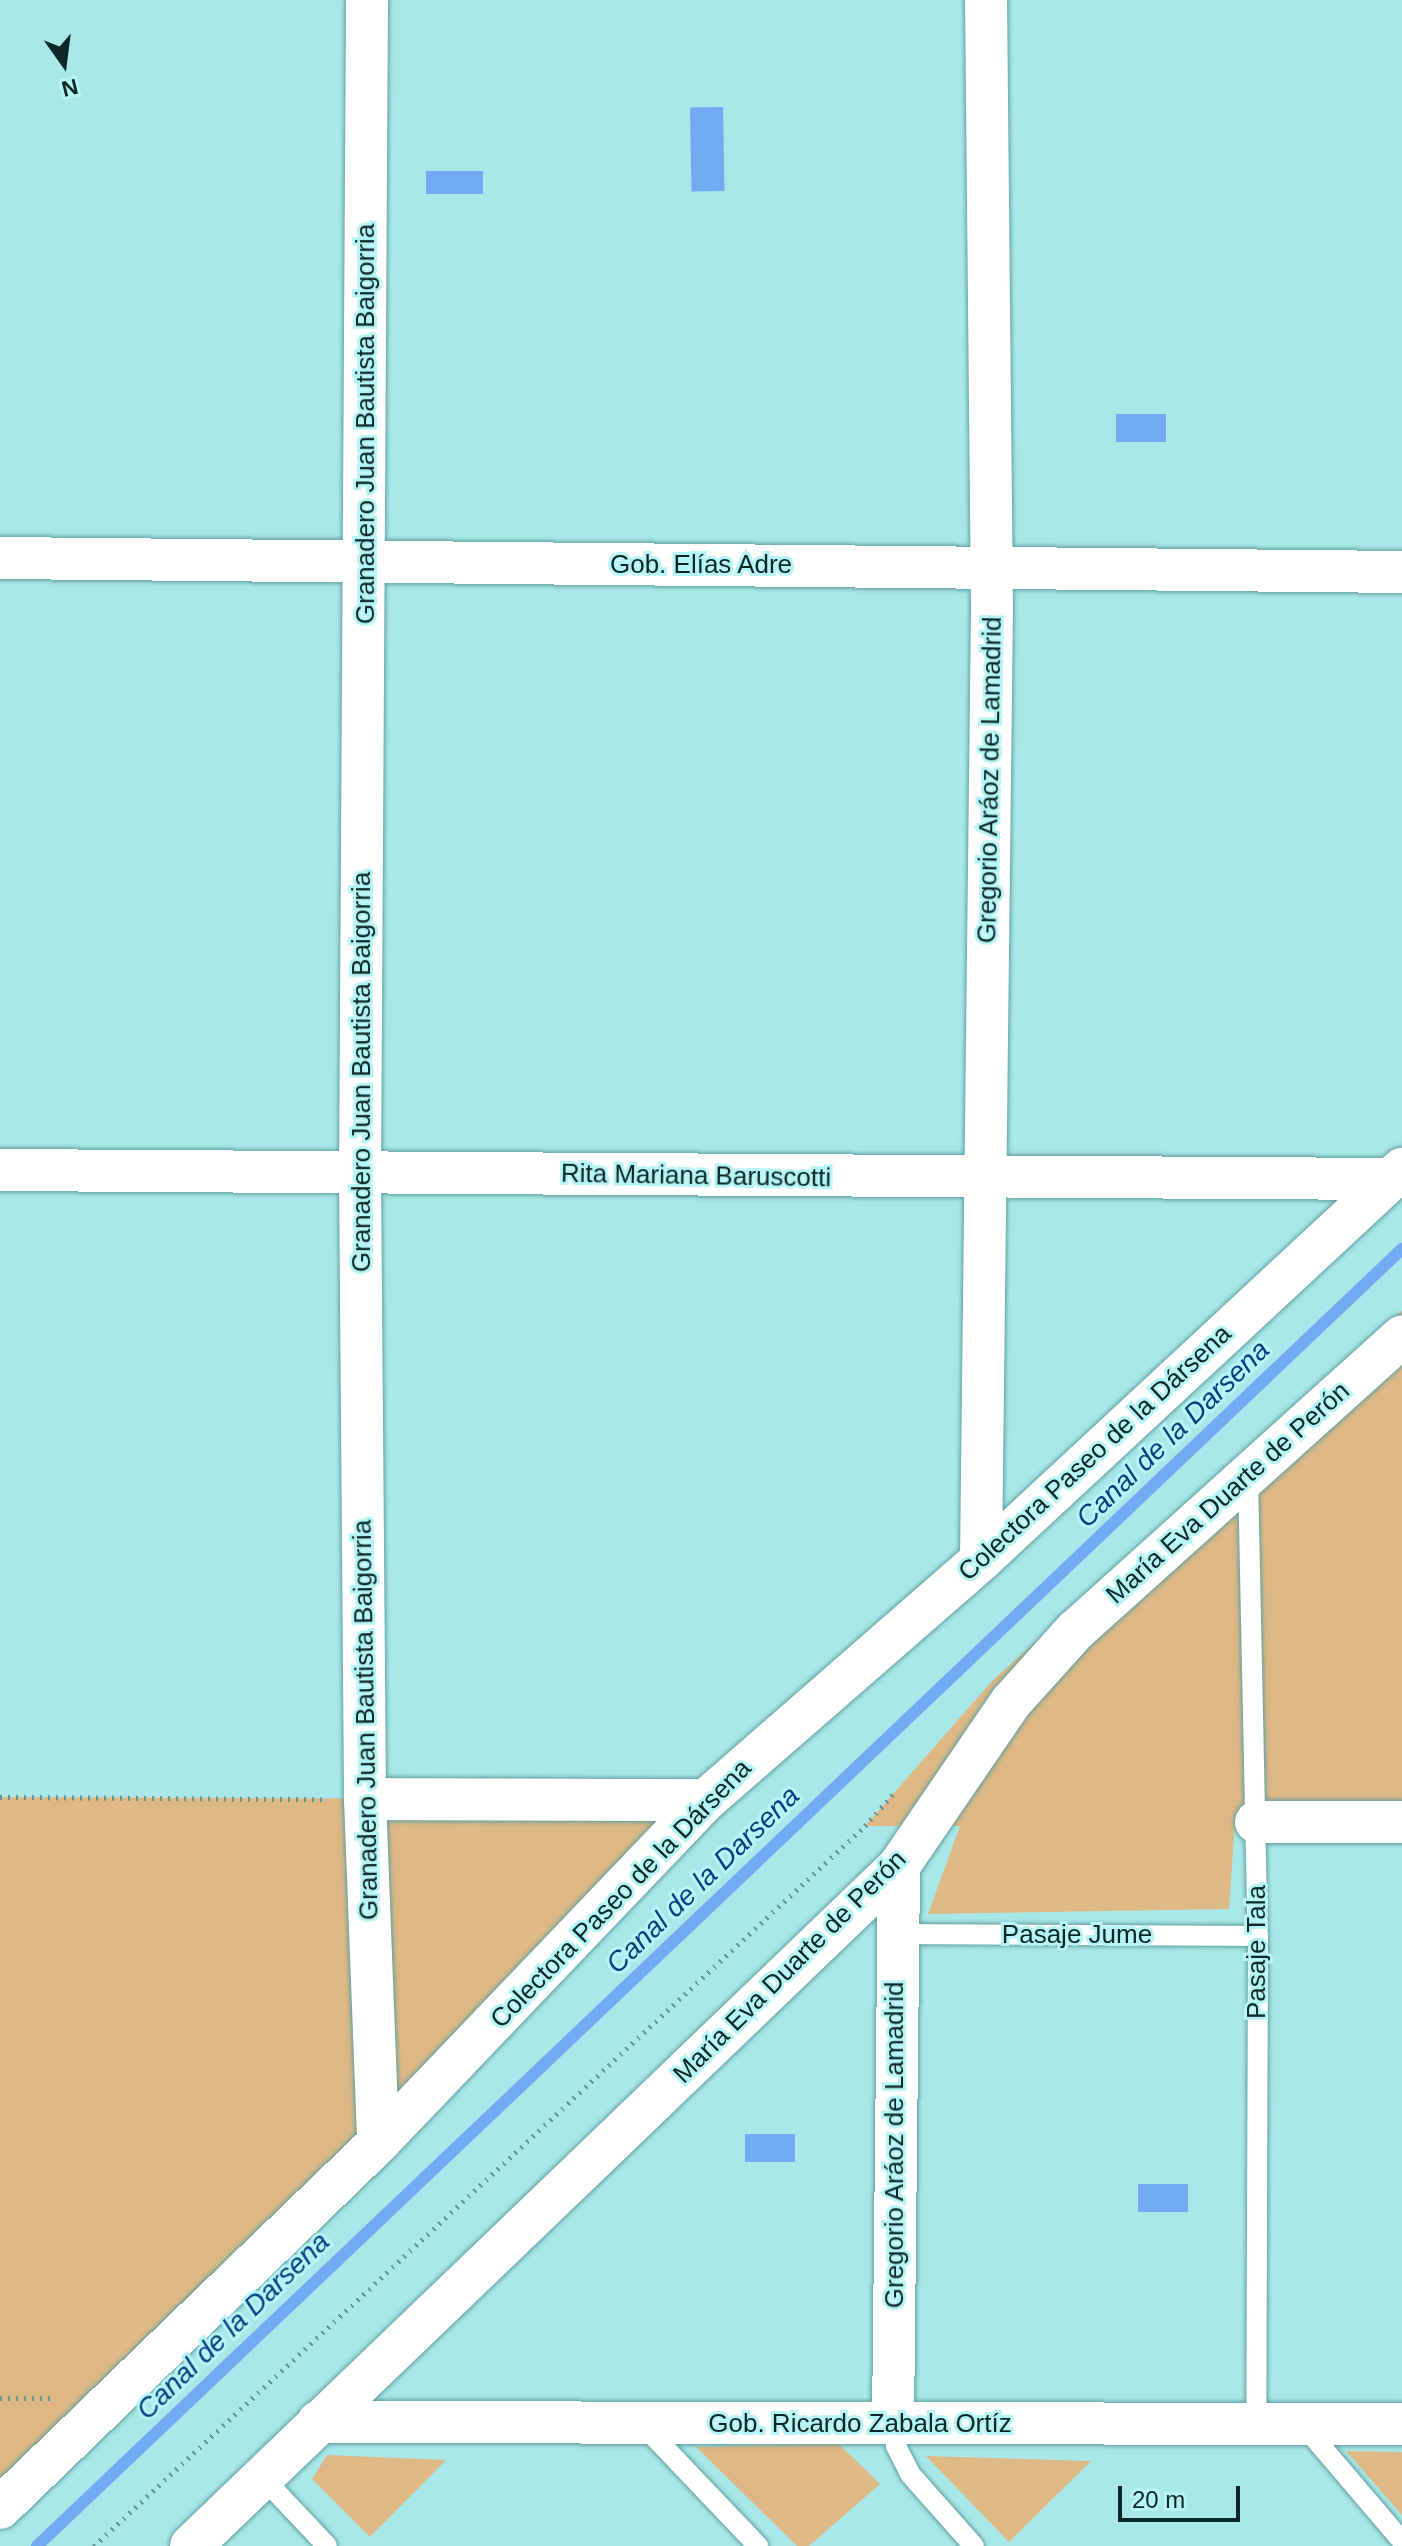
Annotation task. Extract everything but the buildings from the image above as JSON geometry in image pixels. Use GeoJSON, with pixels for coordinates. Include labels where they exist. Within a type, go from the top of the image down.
{"type":"FeatureCollection","features":[{"type":"Feature","properties":{"kind":"street","name":"Granadero Juan Bautista Baigorria"},"geometry":{"type":"LineString","coordinates":[[367,0],[360,1173],[365,1799],[378,2143]]}},
{"type":"Feature","properties":{"kind":"street","name":"Gregorio Aráoz de Lamadrid"},"geometry":{"type":"LineString","coordinates":[[981,1560],[992,566],[986,0]]}},
{"type":"Feature","properties":{"kind":"street","name":"Gob. Elías Adre"},"geometry":{"type":"LineString","coordinates":[[0,558],[1402,572]]}},
{"type":"Feature","properties":{"kind":"street","name":"Rita Mariana Baruscotti"},"geometry":{"type":"LineString","coordinates":[[0,1170],[985,1179],[1397,1174]]}},
{"type":"Feature","properties":{"kind":"street","name":"Colectora Paseo de la Dársena"},"geometry":{"type":"LineString","coordinates":[[0,2508],[378,2143],[706,1800],[981,1560],[1397,1174]]}},
{"type":"Feature","properties":{"kind":"street","name":"María Eva Duarte de Perón"},"geometry":{"type":"LineString","coordinates":[[191,2546],[899,1866],[1011,1702],[1075,1631],[1402,1337]]}},
{"type":"Feature","properties":{"kind":"street"},"geometry":{"type":"LineString","coordinates":[[365,1799],[706,1800]]}},
{"type":"Feature","properties":{"kind":"street"},"geometry":{"type":"LineString","coordinates":[[1256,1822],[1402,1822]]}},
{"type":"Feature","properties":{"kind":"street","name":"Gregorio Aráoz de Lamadrid"},"geometry":{"type":"LineString","coordinates":[[893,2424],[899,1866]]}},
{"type":"Feature","properties":{"kind":"street","name":"Gob. Ricardo Zabala Ortíz"},"geometry":{"type":"LineString","coordinates":[[318,2422],[1256,2427],[1402,2424]]}},
{"type":"Feature","properties":{"kind":"lane","name":"Pasaje Tala"},"geometry":{"type":"LineString","coordinates":[[1248,1476],[1258,1936],[1256,2427]]}},
{"type":"Feature","properties":{"kind":"lane","name":"Pasaje Jume"},"geometry":{"type":"LineString","coordinates":[[897,1934],[1258,1936]]}},
{"type":"Feature","properties":{"kind":"lane"},"geometry":{"type":"LineString","coordinates":[[641,2423],[758,2546]]}},
{"type":"Feature","properties":{"kind":"lane"},"geometry":{"type":"LineString","coordinates":[[893,2424],[896,2446],[910,2474],[974,2546]]}},
{"type":"Feature","properties":{"kind":"lane"},"geometry":{"type":"LineString","coordinates":[[1304,2426],[1402,2541]]}},
{"type":"Feature","properties":{"kind":"lane"},"geometry":{"type":"LineString","coordinates":[[263,2478],[327,2546]]}},
{"type":"Feature","properties":{"kind":"path"},"geometry":{"type":"LineString","coordinates":[[0,1797],[365,1799]]}},
{"type":"Feature","properties":{"kind":"path"},"geometry":{"type":"LineString","coordinates":[[94,2546],[865,1826]]}},
{"type":"Feature","properties":{"kind":"shaded area"},"geometry":{"type":"Polygon","coordinates":[[[1402,1311],[1402,1822],[1235,1822],[1229,1909],[928,1914],[960,1826],[865,1826],[992,1681],[1402,1311]]]}},
{"type":"Feature","properties":{"kind":"shaded area"},"geometry":{"type":"Polygon","coordinates":[[[0,1797],[706,1800],[0,2508],[0,1797]]]}},
{"type":"Feature","properties":{"kind":"shaded area"},"geometry":{"type":"Polygon","coordinates":[[[838,2443],[880,2484],[809,2546],[797,2546],[696,2447],[838,2443]]]}},
{"type":"Feature","properties":{"kind":"shaded area"},"geometry":{"type":"Polygon","coordinates":[[[1346,2451],[1402,2452],[1402,2515],[1346,2451]]]}},
{"type":"Feature","properties":{"kind":"shaded area"},"geometry":{"type":"Polygon","coordinates":[[[327,2455],[446,2460],[370,2537],[312,2479],[327,2455]]]}},
{"type":"Feature","properties":{"kind":"shaded area"},"geometry":{"type":"Polygon","coordinates":[[[926,2456],[1090,2461],[1091,2461],[1009,2542],[926,2456]]]}},
{"type":"Feature","properties":{"kind":"water"},"geometry":{"type":"Polygon","coordinates":[[[723,107],[724,191],[691,192],[690,108],[723,107]]]}},
{"type":"Feature","properties":{"kind":"water"},"geometry":{"type":"Polygon","coordinates":[[[426,171],[483,171],[483,194],[426,194],[426,171]]]}},
{"type":"Feature","properties":{"kind":"water"},"geometry":{"type":"Polygon","coordinates":[[[1116,414],[1166,414],[1166,442],[1116,442],[1116,414]]]}},
{"type":"Feature","properties":{"kind":"water"},"geometry":{"type":"Polygon","coordinates":[[[745,2134],[795,2134],[795,2162],[745,2162],[745,2134]]]}},
{"type":"Feature","properties":{"kind":"water"},"geometry":{"type":"Polygon","coordinates":[[[1138,2184],[1188,2184],[1188,2212],[1138,2212],[1138,2184]]]}},
{"type":"Feature","properties":{"kind":"waterway","name":"Canal de la Darsena"},"geometry":{"type":"LineString","coordinates":[[37,2546],[1402,1249]]}}]}
